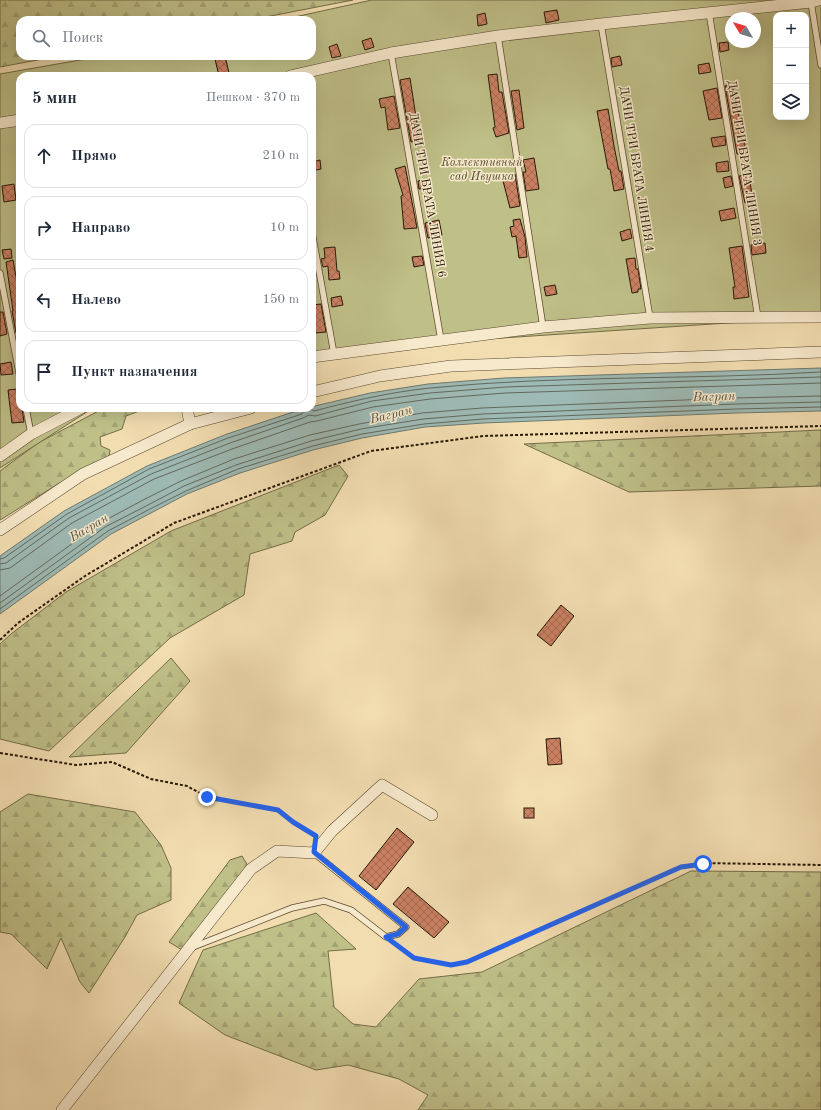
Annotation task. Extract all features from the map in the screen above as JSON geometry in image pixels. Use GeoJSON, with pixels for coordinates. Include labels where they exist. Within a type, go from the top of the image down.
{"type":"FeatureCollection","features":[{"type":"Feature","properties":{"kind":"street"},"geometry":{"type":"LineString","coordinates":[[308,72],[391,53],[498,36],[815,1]]}},
{"type":"Feature","properties":{"kind":"street"},"geometry":{"type":"LineString","coordinates":[[0,123],[16,121]]}},
{"type":"Feature","properties":{"kind":"street"},"geometry":{"type":"LineString","coordinates":[[316,356],[543,327],[650,318],[821,317]]}},
{"type":"Feature","properties":{"kind":"street"},"geometry":{"type":"LineString","coordinates":[[316,391],[380,376],[451,366],[821,352]]}},
{"type":"Feature","properties":{"kind":"street"},"geometry":{"type":"LineString","coordinates":[[0,456],[31,434],[73,412]]}},
{"type":"Feature","properties":{"kind":"street"},"geometry":{"type":"LineString","coordinates":[[188,412],[190,424]]}},
{"type":"Feature","properties":{"kind":"street"},"geometry":{"type":"LineString","coordinates":[[0,530],[83,474],[190,424],[236,412]]}},
{"type":"Feature","properties":{"kind":"street"},"geometry":{"type":"LineString","coordinates":[[62,1110],[251,869],[278,851],[314,852],[332,831],[382,785],[432,815]]}},
{"type":"Feature","properties":{"kind":"lane"},"geometry":{"type":"LineString","coordinates":[[815,1],[821,65]]}},
{"type":"Feature","properties":{"kind":"lane","name":"ДАЧИ ТРИ БРАТА ЛИНИЯ 3"},"geometry":{"type":"LineString","coordinates":[[709,12],[758,318]]}},
{"type":"Feature","properties":{"kind":"lane","name":"ДАЧИ ТРИ БРАТА ЛИНИЯ 4"},"geometry":{"type":"LineString","coordinates":[[601,24],[650,318]]}},
{"type":"Feature","properties":{"kind":"lane"},"geometry":{"type":"LineString","coordinates":[[498,36],[543,327]]}},
{"type":"Feature","properties":{"kind":"lane","name":"ДАЧИ ТРИ БРАТА ЛИНИЯ 6"},"geometry":{"type":"LineString","coordinates":[[391,53],[441,340]]}},
{"type":"Feature","properties":{"kind":"lane"},"geometry":{"type":"LineString","coordinates":[[316,254],[334,354]]}},
{"type":"Feature","properties":{"kind":"lane"},"geometry":{"type":"LineString","coordinates":[[0,273],[16,357]]}},
{"type":"Feature","properties":{"kind":"lane"},"geometry":{"type":"LineString","coordinates":[[27,412],[31,434]]}},
{"type":"Feature","properties":{"kind":"lane"},"geometry":{"type":"LineString","coordinates":[[191,947],[292,908],[324,901],[351,910],[386,937],[398,934],[406,927],[314,852]]}},
{"type":"Feature","properties":{"kind":"path"},"geometry":{"type":"LineString","coordinates":[[0,640],[18,623],[85,576],[174,523],[371,451],[483,436],[821,426]]}},
{"type":"Feature","properties":{"kind":"path"},"geometry":{"type":"LineString","coordinates":[[0,753],[76,765],[112,762],[151,779],[187,786],[207,797],[278,810],[293,822],[316,836],[314,852]]}},
{"type":"Feature","properties":{"kind":"path"},"geometry":{"type":"LineString","coordinates":[[386,937],[414,958],[451,965],[467,962],[681,867],[703,864],[821,865]]}},
{"type":"Feature","properties":{"kind":"green space"},"geometry":{"type":"Polygon","coordinates":[[[0,0],[353,0],[271,16],[16,16],[16,60],[38,60],[0,67],[0,0]]]}},
{"type":"Feature","properties":{"kind":"green space","name":"Коллективный сад Ивушка"},"geometry":{"type":"Polygon","coordinates":[[[372,0],[821,0],[821,322],[758,321],[472,340],[316,361],[316,72],[16,72],[16,412],[87,412],[0,468],[0,74],[80,60],[316,60],[316,16],[299,16],[372,0]]]}},
{"type":"Feature","properties":{"kind":"green space"},"geometry":{"type":"Polygon","coordinates":[[[96,412],[136,412],[126,416],[122,429],[100,437],[101,446],[110,450],[109,457],[58,484],[0,520],[0,471],[38,443],[96,412]]]}},
{"type":"Feature","properties":{"kind":"green space"},"geometry":{"type":"Polygon","coordinates":[[[821,430],[821,486],[629,492],[524,444],[821,430]]]}},
{"type":"Feature","properties":{"kind":"green space"},"geometry":{"type":"Polygon","coordinates":[[[339,465],[348,476],[325,515],[295,532],[292,541],[250,554],[244,595],[170,638],[49,751],[0,739],[0,644],[11,634],[66,592],[171,531],[339,465]]]}},
{"type":"Feature","properties":{"kind":"green space"},"geometry":{"type":"Polygon","coordinates":[[[171,658],[190,681],[126,753],[69,757],[171,658]]]}},
{"type":"Feature","properties":{"kind":"green space"},"geometry":{"type":"Polygon","coordinates":[[[28,794],[135,812],[161,845],[171,868],[171,900],[137,915],[125,937],[89,993],[80,982],[61,938],[47,969],[11,934],[0,932],[0,812],[28,794]]]}},
{"type":"Feature","properties":{"kind":"green space"},"geometry":{"type":"Polygon","coordinates":[[[242,856],[248,866],[182,950],[169,942],[230,860],[242,856]]]}},
{"type":"Feature","properties":{"kind":"green space"},"geometry":{"type":"Polygon","coordinates":[[[691,871],[821,872],[821,1110],[418,1110],[428,1095],[399,1079],[348,1065],[316,1070],[225,1035],[179,1003],[203,950],[316,913],[356,949],[328,951],[334,1007],[353,1024],[376,1027],[419,979],[482,972],[691,871]]]}},
{"type":"Feature","properties":{"kind":"water","name":"Вагран"},"geometry":{"type":"Polygon","coordinates":[[[821,368],[821,411],[484,423],[425,427],[362,438],[313,450],[240,473],[187,494],[111,534],[0,614],[0,556],[64,511],[147,466],[227,434],[293,412],[316,412],[316,406],[370,393],[428,384],[504,378],[821,368]]]}},
{"type":"Feature","properties":{"kind":"building"},"geometry":{"type":"Polygon","coordinates":[[[557,10],[559,20],[546,23],[544,12],[557,10]]]}},
{"type":"Feature","properties":{"kind":"building"},"geometry":{"type":"Polygon","coordinates":[[[485,13],[487,24],[478,26],[477,15],[485,13]]]}},
{"type":"Feature","properties":{"kind":"building"},"geometry":{"type":"Polygon","coordinates":[[[371,38],[374,47],[365,50],[362,41],[371,38]]]}},
{"type":"Feature","properties":{"kind":"building"},"geometry":{"type":"Polygon","coordinates":[[[725,42],[725,48],[729,48],[729,50],[720,52],[719,43],[725,42]]]}},
{"type":"Feature","properties":{"kind":"building"},"geometry":{"type":"Polygon","coordinates":[[[337,44],[341,56],[332,58],[329,47],[337,44]]]}},
{"type":"Feature","properties":{"kind":"building"},"geometry":{"type":"Polygon","coordinates":[[[620,56],[622,65],[612,67],[611,58],[620,56]]]}},
{"type":"Feature","properties":{"kind":"building"},"geometry":{"type":"Polygon","coordinates":[[[215,60],[226,60],[229,72],[218,72],[215,60]]]}},
{"type":"Feature","properties":{"kind":"building"},"geometry":{"type":"Polygon","coordinates":[[[709,63],[711,72],[699,74],[698,65],[709,63]]]}},
{"type":"Feature","properties":{"kind":"building"},"geometry":{"type":"Polygon","coordinates":[[[497,74],[499,92],[502,92],[509,133],[496,137],[493,128],[495,127],[488,75],[497,74]]]}},
{"type":"Feature","properties":{"kind":"building"},"geometry":{"type":"Polygon","coordinates":[[[410,78],[418,130],[421,130],[423,139],[411,142],[400,80],[410,78]]]}},
{"type":"Feature","properties":{"kind":"building"},"geometry":{"type":"Polygon","coordinates":[[[732,84],[740,121],[742,121],[746,153],[737,154],[725,86],[732,84]]]}},
{"type":"Feature","properties":{"kind":"building"},"geometry":{"type":"Polygon","coordinates":[[[717,88],[722,118],[709,120],[703,91],[717,88]]]}},
{"type":"Feature","properties":{"kind":"building"},"geometry":{"type":"Polygon","coordinates":[[[519,90],[524,128],[517,130],[511,91],[519,90]]]}},
{"type":"Feature","properties":{"kind":"building"},"geometry":{"type":"Polygon","coordinates":[[[394,96],[400,128],[388,130],[385,107],[381,108],[379,99],[394,96]]]}},
{"type":"Feature","properties":{"kind":"building"},"geometry":{"type":"Polygon","coordinates":[[[608,109],[619,171],[621,171],[624,189],[614,191],[610,169],[608,169],[597,111],[608,109]]]}},
{"type":"Feature","properties":{"kind":"building"},"geometry":{"type":"Polygon","coordinates":[[[725,136],[726,145],[713,147],[711,138],[725,136]]]}},
{"type":"Feature","properties":{"kind":"building"},"geometry":{"type":"Polygon","coordinates":[[[534,158],[539,189],[526,191],[523,172],[526,172],[523,160],[534,158]]]}},
{"type":"Feature","properties":{"kind":"building"},"geometry":{"type":"Polygon","coordinates":[[[320,160],[321,169],[316,170],[316,161],[320,160]]]}},
{"type":"Feature","properties":{"kind":"building"},"geometry":{"type":"Polygon","coordinates":[[[728,161],[729,171],[717,172],[716,163],[728,161]]]}},
{"type":"Feature","properties":{"kind":"building"},"geometry":{"type":"Polygon","coordinates":[[[405,166],[417,228],[404,229],[401,196],[403,195],[395,169],[405,166]]]}},
{"type":"Feature","properties":{"kind":"building"},"geometry":{"type":"Polygon","coordinates":[[[515,174],[520,206],[510,208],[502,177],[515,174]]]}},
{"type":"Feature","properties":{"kind":"building"},"geometry":{"type":"Polygon","coordinates":[[[749,175],[753,202],[745,203],[739,176],[749,175]]]}},
{"type":"Feature","properties":{"kind":"building"},"geometry":{"type":"Polygon","coordinates":[[[731,176],[733,186],[725,188],[723,178],[731,176]]]}},
{"type":"Feature","properties":{"kind":"building"},"geometry":{"type":"Polygon","coordinates":[[[429,179],[430,188],[419,189],[418,181],[429,179]]]}},
{"type":"Feature","properties":{"kind":"building"},"geometry":{"type":"Polygon","coordinates":[[[14,184],[16,200],[4,202],[2,186],[14,184]]]}},
{"type":"Feature","properties":{"kind":"building"},"geometry":{"type":"Polygon","coordinates":[[[734,208],[736,218],[721,221],[719,211],[734,208]]]}},
{"type":"Feature","properties":{"kind":"building"},"geometry":{"type":"Polygon","coordinates":[[[520,219],[525,237],[527,257],[519,258],[516,236],[512,237],[510,227],[514,226],[513,220],[520,219]]]}},
{"type":"Feature","properties":{"kind":"building"},"geometry":{"type":"Polygon","coordinates":[[[439,220],[442,235],[428,238],[425,223],[439,220]]]}},
{"type":"Feature","properties":{"kind":"building"},"geometry":{"type":"Polygon","coordinates":[[[630,229],[632,238],[622,241],[620,232],[630,229]]]}},
{"type":"Feature","properties":{"kind":"building"},"geometry":{"type":"Polygon","coordinates":[[[765,243],[766,253],[752,255],[751,245],[765,243]]]}},
{"type":"Feature","properties":{"kind":"building"},"geometry":{"type":"Polygon","coordinates":[[[742,246],[749,297],[734,299],[733,287],[735,287],[729,248],[742,246]]]}},
{"type":"Feature","properties":{"kind":"building"},"geometry":{"type":"Polygon","coordinates":[[[335,247],[337,271],[339,271],[340,279],[329,280],[328,266],[323,267],[321,259],[325,258],[324,248],[335,247]]]}},
{"type":"Feature","properties":{"kind":"building"},"geometry":{"type":"Polygon","coordinates":[[[11,249],[12,258],[4,259],[2,250],[11,249]]]}},
{"type":"Feature","properties":{"kind":"building"},"geometry":{"type":"Polygon","coordinates":[[[422,256],[424,265],[414,267],[412,257],[422,256]]]}},
{"type":"Feature","properties":{"kind":"building"},"geometry":{"type":"Polygon","coordinates":[[[635,258],[641,289],[638,289],[638,292],[632,293],[626,259],[635,258]]]}},
{"type":"Feature","properties":{"kind":"building"},"geometry":{"type":"Polygon","coordinates":[[[13,260],[16,277],[16,333],[12,311],[6,262],[13,260]]]}},
{"type":"Feature","properties":{"kind":"building"},"geometry":{"type":"Polygon","coordinates":[[[555,285],[557,294],[546,296],[544,287],[555,285]]]}},
{"type":"Feature","properties":{"kind":"building"},"geometry":{"type":"Polygon","coordinates":[[[341,296],[343,305],[332,307],[331,298],[341,296]]]}},
{"type":"Feature","properties":{"kind":"building"},"geometry":{"type":"Polygon","coordinates":[[[321,304],[326,332],[316,333],[316,305],[321,304]]]}},
{"type":"Feature","properties":{"kind":"building"},"geometry":{"type":"Polygon","coordinates":[[[0,312],[3,312],[7,334],[0,336],[0,312]]]}},
{"type":"Feature","properties":{"kind":"building"},"geometry":{"type":"Polygon","coordinates":[[[11,362],[13,374],[1,375],[0,364],[11,362]]]}},
{"type":"Feature","properties":{"kind":"building"},"geometry":{"type":"Polygon","coordinates":[[[16,389],[16,412],[23,412],[24,422],[12,423],[8,390],[16,389]]]}},
{"type":"Feature","properties":{"kind":"building"},"geometry":{"type":"Polygon","coordinates":[[[561,605],[574,616],[551,646],[537,635],[561,605]]]}},
{"type":"Feature","properties":{"kind":"building"},"geometry":{"type":"Polygon","coordinates":[[[560,738],[562,764],[548,765],[546,739],[560,738]]]}},
{"type":"Feature","properties":{"kind":"building"},"geometry":{"type":"Polygon","coordinates":[[[524,808],[534,808],[534,818],[524,818],[524,808]]]}},
{"type":"Feature","properties":{"kind":"building"},"geometry":{"type":"Polygon","coordinates":[[[397,828],[414,842],[376,890],[359,876],[397,828]]]}},
{"type":"Feature","properties":{"kind":"building"},"geometry":{"type":"Polygon","coordinates":[[[408,887],[449,922],[434,938],[393,904],[408,887]]]}},
{"type":"Feature","properties":{"kind":"route"},"geometry":{"type":"LineString","coordinates":[[207,797],[278,810],[293,822],[316,836],[314,852],[406,927],[398,934],[386,937],[414,958],[451,965],[467,962],[681,867],[703,864]]}}]}
